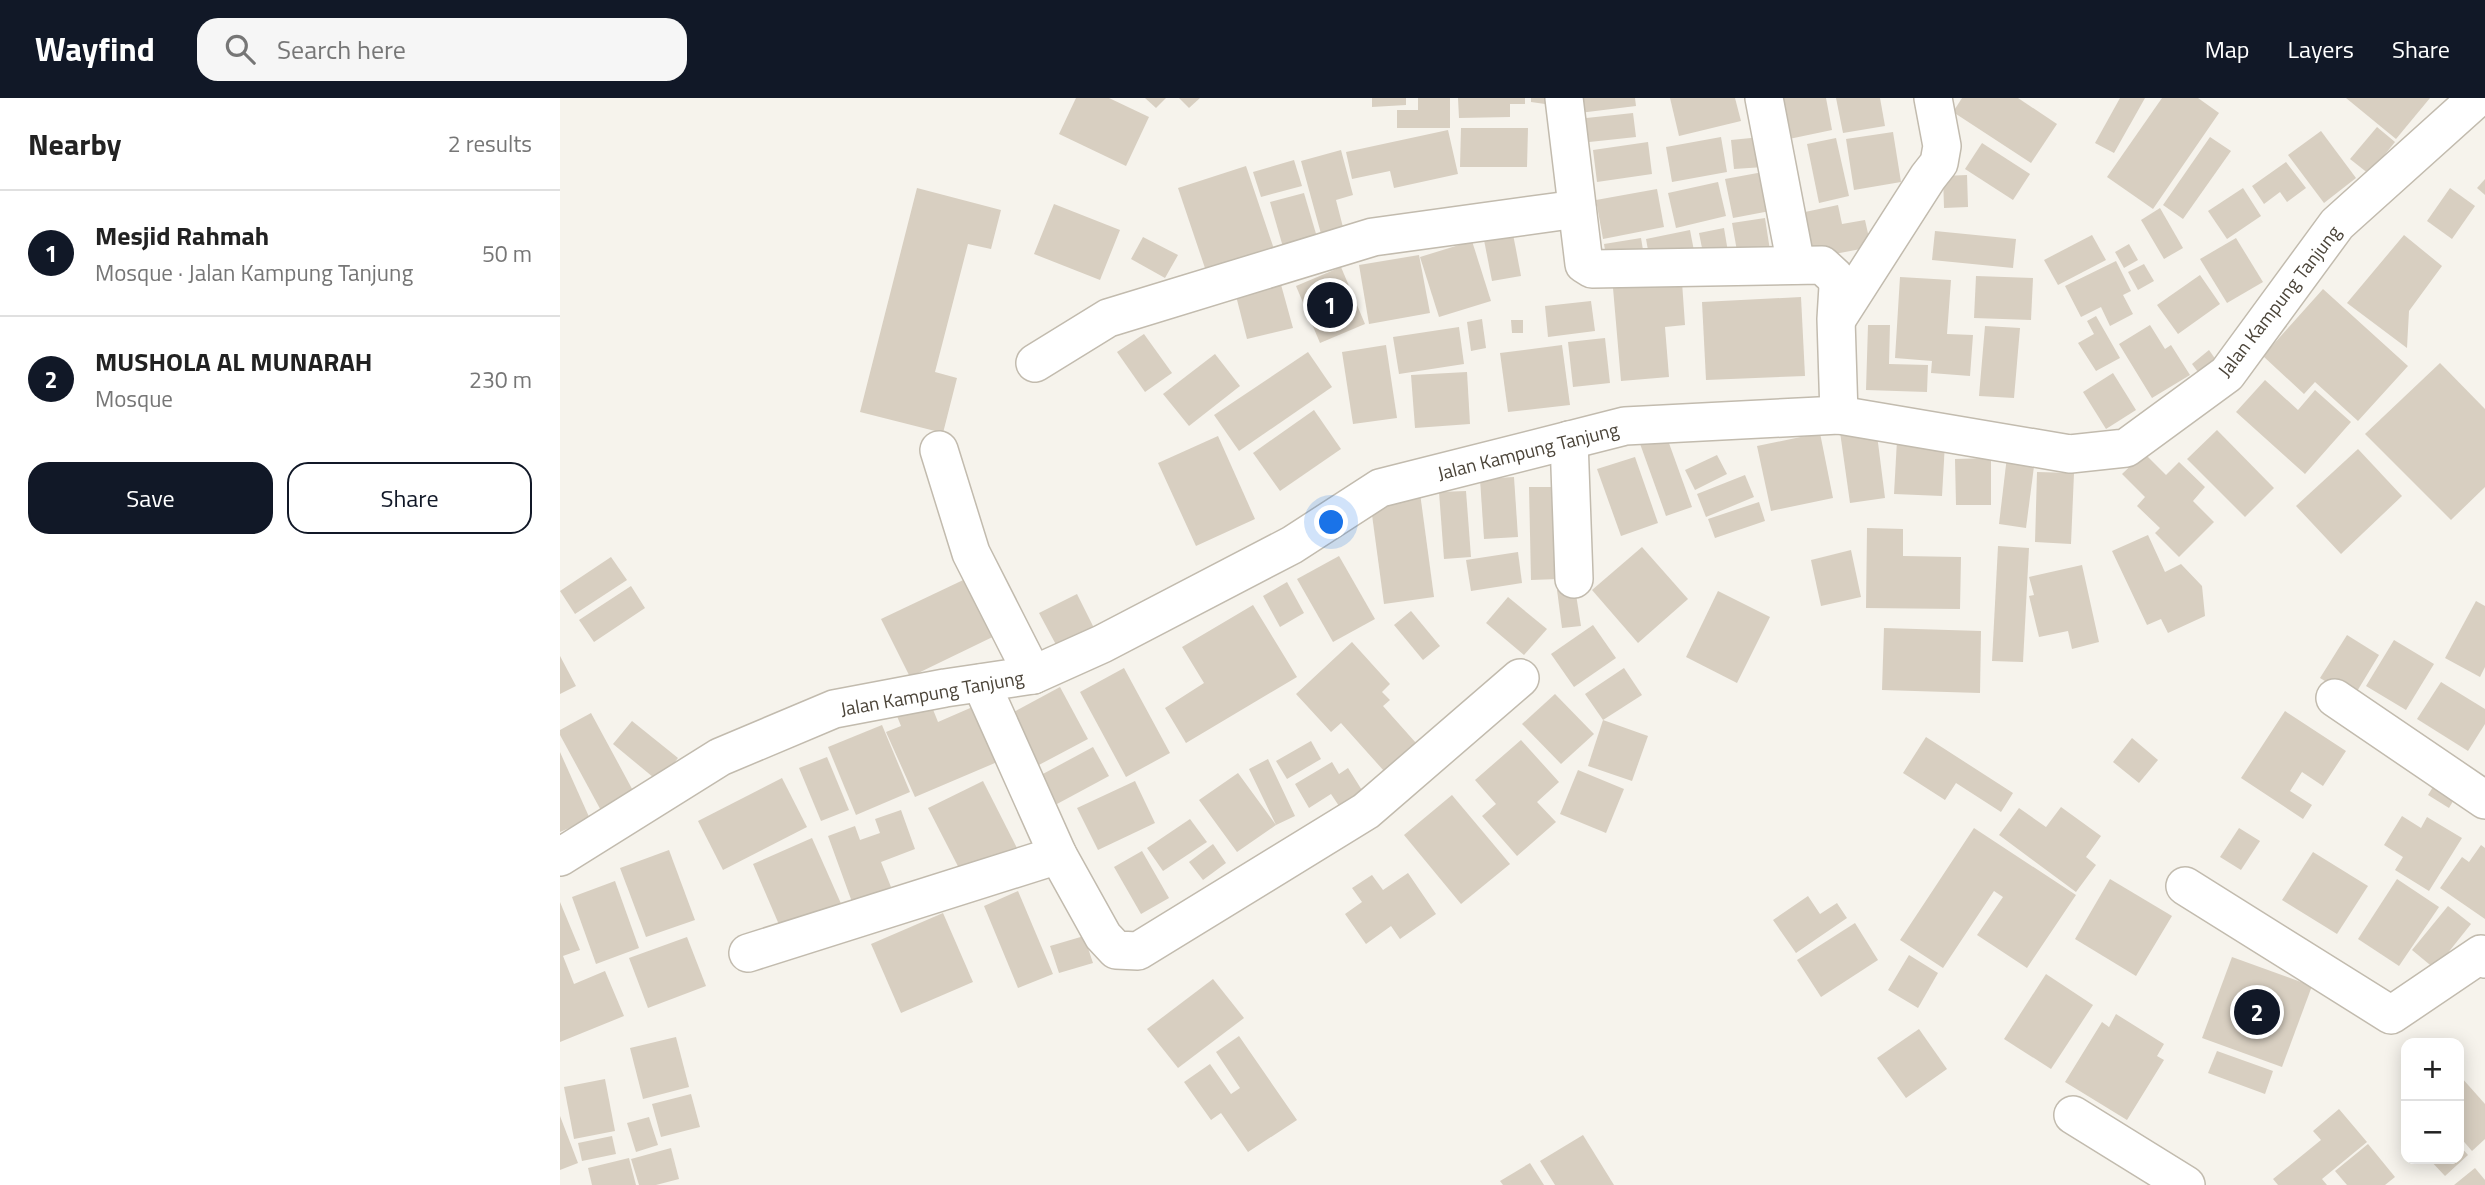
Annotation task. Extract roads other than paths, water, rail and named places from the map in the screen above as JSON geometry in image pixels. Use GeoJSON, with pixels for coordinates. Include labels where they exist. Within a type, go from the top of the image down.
{"type":"FeatureCollection","features":[{"type":"Feature","properties":{"kind":"street"},"geometry":{"type":"LineString","coordinates":[[1564,98],[1584,264],[1592,269],[1822,265],[1835,277],[1838,286],[1836,319],[1839,415]]}},
{"type":"Feature","properties":{"kind":"street"},"geometry":{"type":"LineString","coordinates":[[1764,98],[1796,265]]}},
{"type":"Feature","properties":{"kind":"street"},"geometry":{"type":"LineString","coordinates":[[1836,319],[1939,163],[1941,146],[1933,98]]}},
{"type":"Feature","properties":{"kind":"street","name":"Jalan Kampung Tanjung"},"geometry":{"type":"LineString","coordinates":[[560,857],[720,757],[834,709],[1033,675],[1102,644],[1292,545],[1380,488],[1625,426],[1839,415],[2070,454],[2126,448],[2227,374],[2337,224],[2477,98]]}},
{"type":"Feature","properties":{"kind":"street"},"geometry":{"type":"LineString","coordinates":[[1035,363],[1108,318],[1373,237],[1577,209]]}},
{"type":"Feature","properties":{"kind":"street"},"geometry":{"type":"LineString","coordinates":[[1569,440],[1574,579]]}},
{"type":"Feature","properties":{"kind":"street"},"geometry":{"type":"LineString","coordinates":[[939,450],[971,553],[1033,675]]}},
{"type":"Feature","properties":{"kind":"street"},"geometry":{"type":"LineString","coordinates":[[981,683],[1058,855],[1103,936],[1116,950],[1138,951],[1366,811],[1520,678]]}},
{"type":"Feature","properties":{"kind":"street"},"geometry":{"type":"LineString","coordinates":[[2335,698],[2485,800]]}},
{"type":"Feature","properties":{"kind":"street"},"geometry":{"type":"LineString","coordinates":[[748,953],[1058,855]]}},
{"type":"Feature","properties":{"kind":"street"},"geometry":{"type":"LineString","coordinates":[[2185,886],[2391,1015],[2484,954]]}},
{"type":"Feature","properties":{"kind":"street"},"geometry":{"type":"LineString","coordinates":[[2073,1115],[2186,1185]]}},
{"type":"Feature","properties":{"kind":"place","name":"Mesjid Rahmah"},"geometry":{"type":"Point","coordinates":[1330,305]}},
{"type":"Feature","properties":{"kind":"place","name":"MUSHOLA AL MUNARAH"},"geometry":{"type":"Point","coordinates":[2257,1012]}}]}
